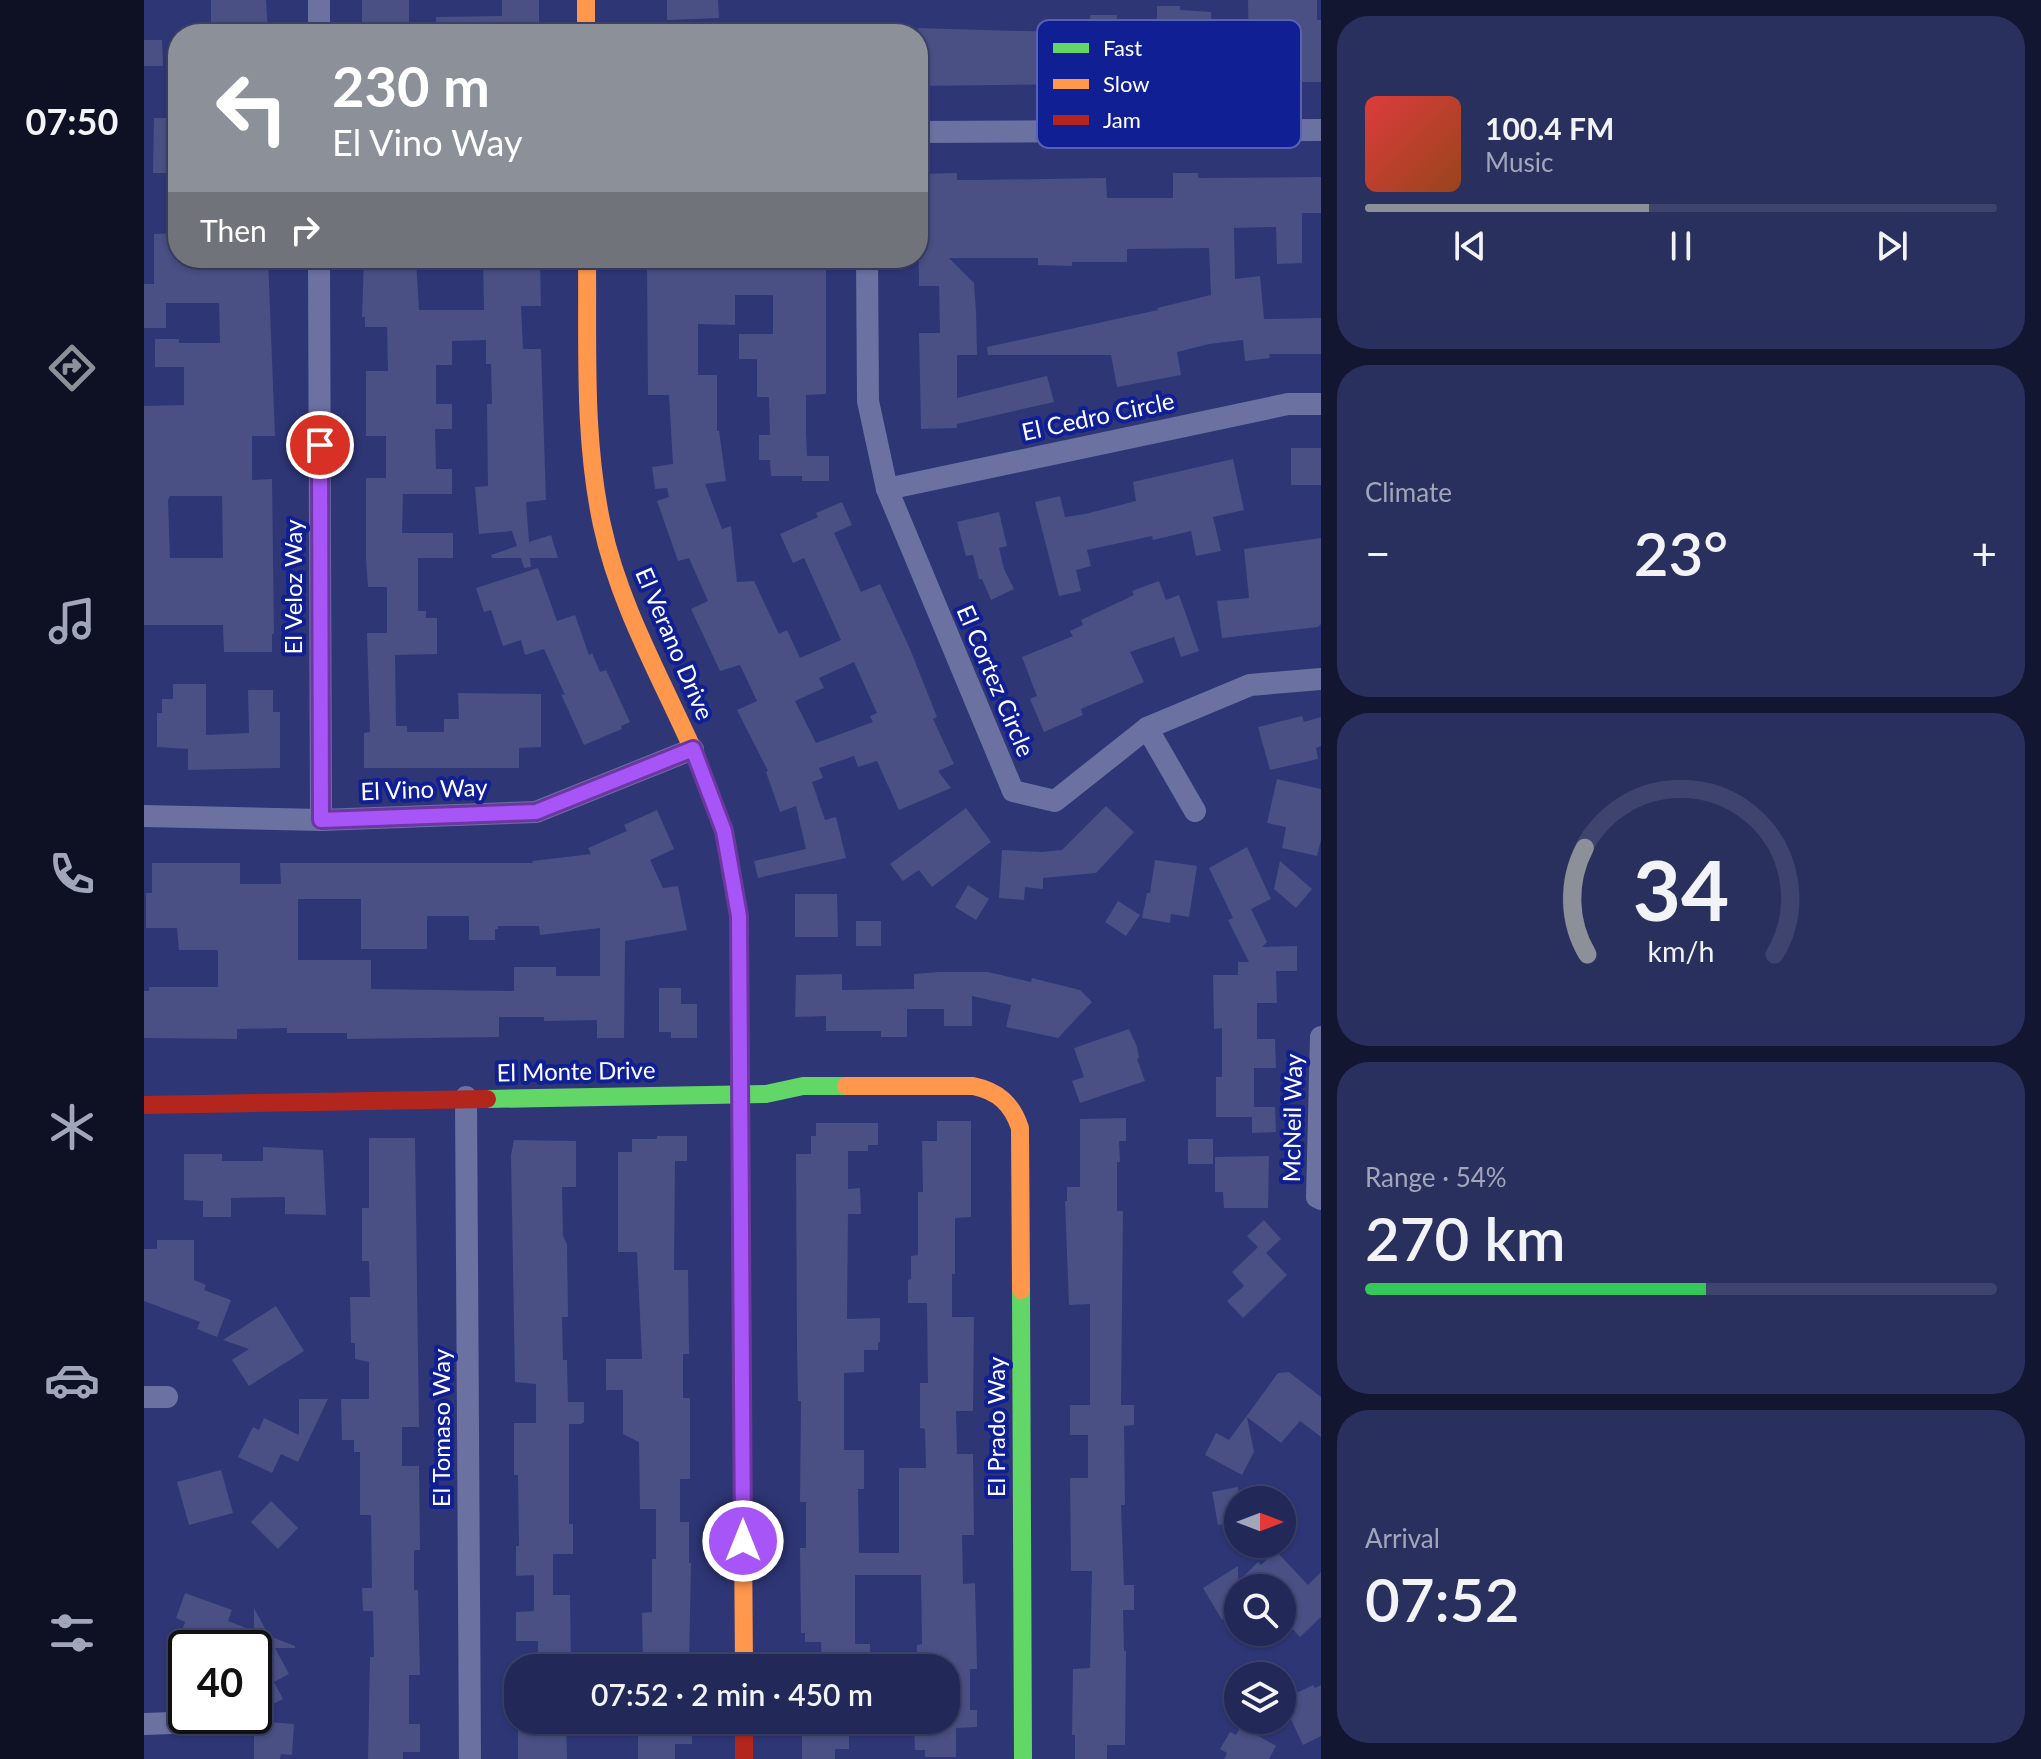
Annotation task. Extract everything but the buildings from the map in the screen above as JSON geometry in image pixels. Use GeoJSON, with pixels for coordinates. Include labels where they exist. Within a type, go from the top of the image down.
{"type":"FeatureCollection","features":[{"type":"Feature","properties":{"kind":"street"},"geometry":{"type":"LineString","coordinates":[[319,0],[319,24]]}},
{"type":"Feature","properties":{"kind":"street"},"geometry":{"type":"LineString","coordinates":[[586,0],[586,24]]}},
{"type":"Feature","properties":{"kind":"street"},"geometry":{"type":"LineString","coordinates":[[1301,130],[1321,130]]}},
{"type":"Feature","properties":{"kind":"street"},"geometry":{"type":"LineString","coordinates":[[928,132],[1037,131]]}},
{"type":"Feature","properties":{"kind":"street","name":"El Veloz Way"},"geometry":{"type":"LineString","coordinates":[[319,268],[321,820]]}},
{"type":"Feature","properties":{"kind":"street","name":"El Verano Drive"},"geometry":{"type":"LineString","coordinates":[[587,268],[589,444],[602,525],[622,594],[693,749],[724,831],[739,916],[744,1654]]}},
{"type":"Feature","properties":{"kind":"street","name":"El Cortez Circle"},"geometry":{"type":"LineString","coordinates":[[867,268],[868,401],[887,489],[1013,791],[1055,801],[1147,728],[1250,685],[1321,679]]}},
{"type":"Feature","properties":{"kind":"street","name":"El Cedro Circle"},"geometry":{"type":"LineString","coordinates":[[887,489],[1288,404],[1321,404]]}},
{"type":"Feature","properties":{"kind":"street"},"geometry":{"type":"LineString","coordinates":[[1147,728],[1195,811]]}},
{"type":"Feature","properties":{"kind":"street","name":"El Vino Way"},"geometry":{"type":"LineString","coordinates":[[144,816],[321,820],[536,812],[693,749]]}},
{"type":"Feature","properties":{"kind":"street","name":"McNeil Way"},"geometry":{"type":"LineString","coordinates":[[1321,1037],[1317,1197],[1321,1199]]}},
{"type":"Feature","properties":{"kind":"street","name":"El Monte Drive"},"geometry":{"type":"LineString","coordinates":[[144,1105],[766,1094],[803,1086],[973,1086],[1011,1094]]}},
{"type":"Feature","properties":{"kind":"street","name":"El Prado Way"},"geometry":{"type":"LineString","coordinates":[[1011,1094],[1012,1108],[1020,1128],[1023,1759]]}},
{"type":"Feature","properties":{"kind":"street","name":"El Tomaso Way"},"geometry":{"type":"LineString","coordinates":[[466,1097],[470,1759]]}},
{"type":"Feature","properties":{"kind":"street"},"geometry":{"type":"LineString","coordinates":[[144,1724],[168,1723]]}},
{"type":"Feature","properties":{"kind":"street"},"geometry":{"type":"LineString","coordinates":[[744,1734],[744,1759]]}},
{"type":"Feature","properties":{"kind":"traffic: fast"},"geometry":{"type":"LineString","coordinates":[[693,750],[724,831],[739,916],[740,1120]]}},
{"type":"Feature","properties":{"kind":"traffic: fast"},"geometry":{"type":"LineString","coordinates":[[487,1099],[766,1094],[803,1086],[846,1086]]}},
{"type":"Feature","properties":{"kind":"traffic: fast"},"geometry":{"type":"LineString","coordinates":[[1021,1290],[1023,1759]]}},
{"type":"Feature","properties":{"kind":"traffic: slow"},"geometry":{"type":"LineString","coordinates":[[586,0],[586,24]]}},
{"type":"Feature","properties":{"kind":"traffic: slow"},"geometry":{"type":"LineString","coordinates":[[587,268],[589,425],[602,525],[630,611],[693,750]]}},
{"type":"Feature","properties":{"kind":"traffic: slow"},"geometry":{"type":"LineString","coordinates":[[846,1086],[973,1086],[990,1091],[1008,1105],[1020,1128],[1021,1290]]}},
{"type":"Feature","properties":{"kind":"traffic: slow"},"geometry":{"type":"LineString","coordinates":[[740,1120],[744,1654]]}},
{"type":"Feature","properties":{"kind":"traffic: jam"},"geometry":{"type":"LineString","coordinates":[[144,1105],[487,1099]]}},
{"type":"Feature","properties":{"kind":"traffic: jam"},"geometry":{"type":"LineString","coordinates":[[744,1734],[744,1759]]}},
{"type":"Feature","properties":{"kind":"route"},"geometry":{"type":"LineString","coordinates":[[320,445],[321,820],[536,812],[693,749],[724,831],[739,916],[743,1541]]}}]}
